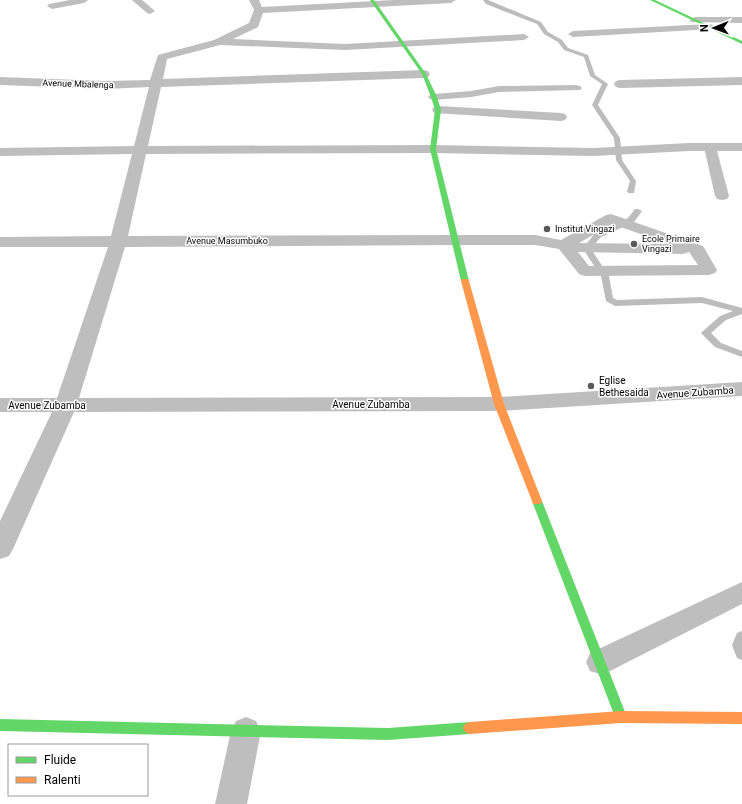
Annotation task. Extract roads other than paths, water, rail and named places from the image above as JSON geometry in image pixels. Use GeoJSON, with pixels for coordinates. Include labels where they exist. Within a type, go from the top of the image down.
{"type":"FeatureCollection","features":[{"type":"Feature","properties":{"kind":"street"},"geometry":{"type":"LineString","coordinates":[[0,549],[66,405],[118,242],[157,84],[162,57],[218,42],[254,25],[259,10],[254,0]]}},
{"type":"Feature","properties":{"kind":"street"},"geometry":{"type":"LineString","coordinates":[[259,10],[374,2],[451,0]]}},
{"type":"Feature","properties":{"kind":"street"},"geometry":{"type":"LineString","coordinates":[[652,0],[742,43]]}},
{"type":"Feature","properties":{"kind":"street"},"geometry":{"type":"LineString","coordinates":[[374,2],[424,74],[434,97],[438,110],[433,149],[454,240],[499,404],[621,717]]}},
{"type":"Feature","properties":{"kind":"street"},"geometry":{"type":"LineString","coordinates":[[696,20],[742,20]]}},
{"type":"Feature","properties":{"kind":"street"},"geometry":{"type":"LineString","coordinates":[[573,34],[709,27]]}},
{"type":"Feature","properties":{"kind":"street"},"geometry":{"type":"LineString","coordinates":[[218,42],[345,47],[403,45],[524,37]]}},
{"type":"Feature","properties":{"kind":"street","name":"Avenue Mbalenga"},"geometry":{"type":"LineString","coordinates":[[0,81],[106,85],[424,74]]}},
{"type":"Feature","properties":{"kind":"street"},"geometry":{"type":"LineString","coordinates":[[620,84],[742,81]]}},
{"type":"Feature","properties":{"kind":"street"},"geometry":{"type":"LineString","coordinates":[[0,152],[433,149],[592,152],[742,147]]}},
{"type":"Feature","properties":{"kind":"street","name":"Avenue Masumbuko"},"geometry":{"type":"LineString","coordinates":[[0,242],[454,240]]}},
{"type":"Feature","properties":{"kind":"street","name":"Avenue Zubamba"},"geometry":{"type":"LineString","coordinates":[[0,405],[499,404],[742,389]]}},
{"type":"Feature","properties":{"kind":"street"},"geometry":{"type":"LineString","coordinates":[[0,725],[388,734],[621,717],[738,718]]}},
{"type":"Feature","properties":{"kind":"lane"},"geometry":{"type":"LineString","coordinates":[[52,6],[79,0]]}},
{"type":"Feature","properties":{"kind":"lane"},"geometry":{"type":"LineString","coordinates":[[136,0],[150,11]]}},
{"type":"Feature","properties":{"kind":"lane"},"geometry":{"type":"LineString","coordinates":[[434,97],[471,94],[500,89],[576,88]]}},
{"type":"Feature","properties":{"kind":"lane"},"geometry":{"type":"LineString","coordinates":[[438,110],[561,117]]}},
{"type":"Feature","properties":{"kind":"lane"},"geometry":{"type":"LineString","coordinates":[[710,147],[722,196]]}},
{"type":"Feature","properties":{"kind":"lane"},"geometry":{"type":"LineString","coordinates":[[611,218],[697,249],[710,270],[584,271],[564,245],[611,218]]}},
{"type":"Feature","properties":{"kind":"lane"},"geometry":{"type":"LineString","coordinates":[[454,240],[535,240],[587,248],[697,249]]}},
{"type":"Feature","properties":{"kind":"lane"},"geometry":{"type":"LineString","coordinates":[[600,662],[742,592]]}},
{"type":"Feature","properties":{"kind":"lane"},"geometry":{"type":"LineString","coordinates":[[232,804],[246,731]]}},
{"type":"Feature","properties":{"kind":"waterway"},"geometry":{"type":"LineString","coordinates":[[485,0],[488,3],[539,23],[546,33],[560,41],[566,49],[586,56],[593,76],[605,84],[595,105],[617,138],[619,160],[633,181],[631,191]]}},
{"type":"Feature","properties":{"kind":"waterway"},"geometry":{"type":"LineString","coordinates":[[638,211],[631,220],[598,235],[588,247],[589,252],[605,276],[609,299],[615,303],[702,300],[742,311],[723,318],[706,333],[718,345],[742,354]]}},
{"type":"Feature","properties":{"kind":"waterway"},"geometry":{"type":"LineString","coordinates":[[742,637],[739,645],[742,654]]}},
{"type":"Feature","properties":{"kind":"place","name":"Institut Vingazi"},"geometry":{"type":"Point","coordinates":[547,229]}},
{"type":"Feature","properties":{"kind":"place","name":"Ecole Primaire Vingazi"},"geometry":{"type":"Point","coordinates":[634,244]}},
{"type":"Feature","properties":{"kind":"place","name":"Eglise Bethesaida"},"geometry":{"type":"Point","coordinates":[591,386]}}]}
